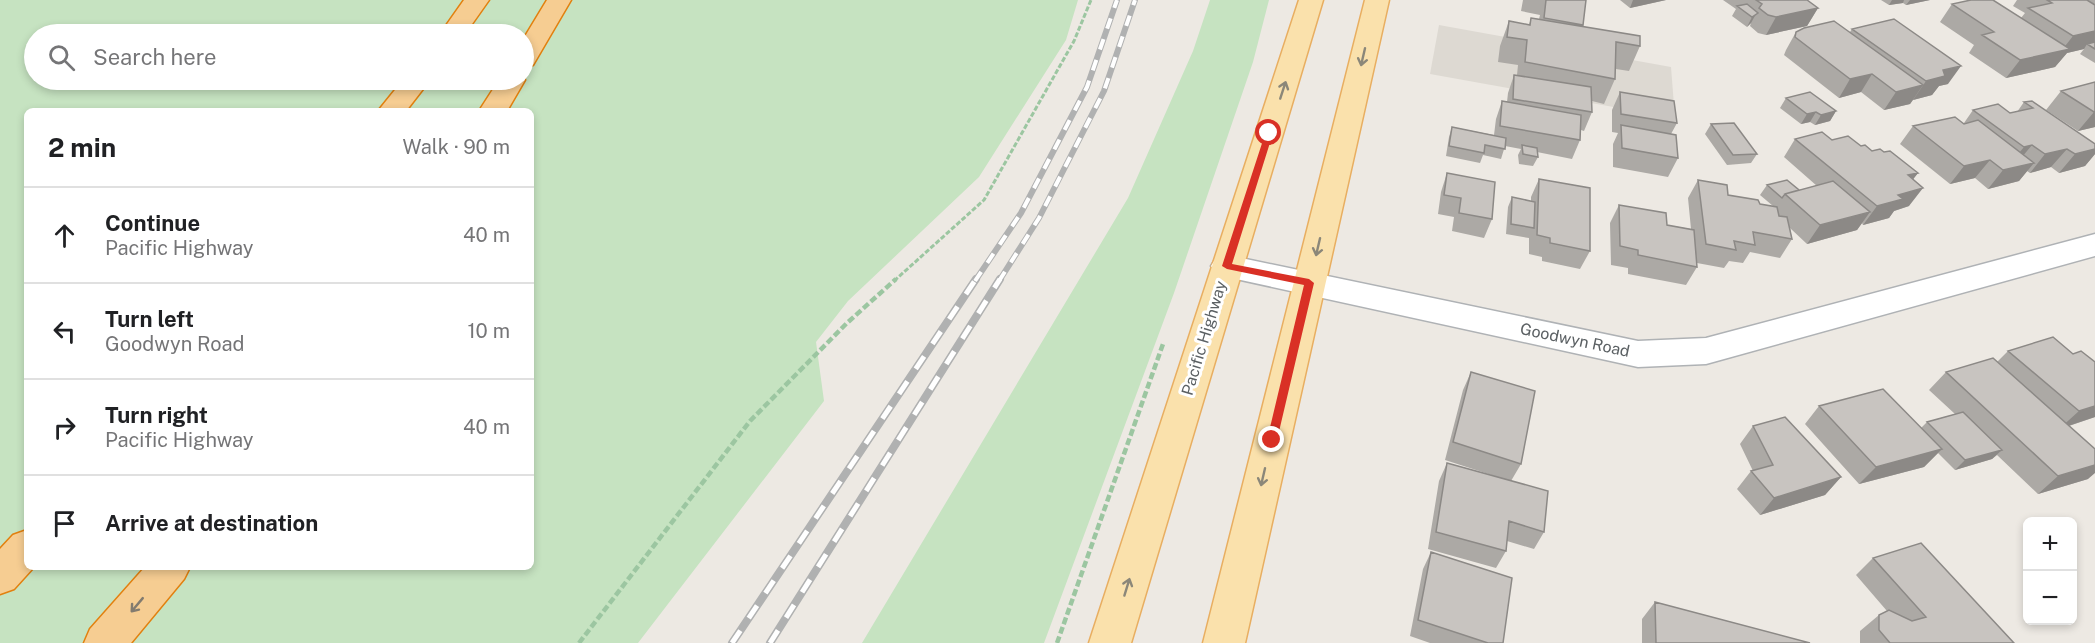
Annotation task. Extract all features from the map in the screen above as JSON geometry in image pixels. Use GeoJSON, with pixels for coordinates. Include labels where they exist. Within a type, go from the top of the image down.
{"type":"FeatureCollection","features":[{"type":"Feature","properties":{"kind":"highway"},"geometry":{"type":"LineString","coordinates":[[459,24],[477,0]]}},
{"type":"Feature","properties":{"kind":"highway"},"geometry":{"type":"LineString","coordinates":[[534,42],[559,0]]}},
{"type":"Feature","properties":{"kind":"highway"},"geometry":{"type":"LineString","coordinates":[[394,108],[409,90]]}},
{"type":"Feature","properties":{"kind":"highway"},"geometry":{"type":"LineString","coordinates":[[495,108],[506,90]]}},
{"type":"Feature","properties":{"kind":"highway"},"geometry":{"type":"LineString","coordinates":[[0,576],[24,550]]}},
{"type":"Feature","properties":{"kind":"highway"},"geometry":{"type":"LineString","coordinates":[[105,643],[167,570]]}},
{"type":"Feature","properties":{"kind":"main road","name":"Pacific Highway"},"geometry":{"type":"LineString","coordinates":[[1110,643],[1311,0]]}},
{"type":"Feature","properties":{"kind":"main road"},"geometry":{"type":"LineString","coordinates":[[1224,643],[1377,0]]}},
{"type":"Feature","properties":{"kind":"street","name":"Goodwyn Road"},"geometry":{"type":"LineString","coordinates":[[1227,266],[1638,354],[1706,351],[2095,245]]}},
{"type":"Feature","properties":{"kind":"path"},"geometry":{"type":"LineString","coordinates":[[579,643],[750,421],[847,323],[984,200],[1074,40],[1091,0]]}},
{"type":"Feature","properties":{"kind":"path"},"geometry":{"type":"LineString","coordinates":[[1057,643],[1165,337]]}},
{"type":"Feature","properties":{"kind":"shaded area"},"geometry":{"type":"Polygon","coordinates":[[[1439,25],[1671,67],[1675,118],[1430,74],[1439,25]]]}},
{"type":"Feature","properties":{"kind":"green space"},"geometry":{"type":"Polygon","coordinates":[[[0,0],[1078,0],[1066,40],[979,177],[848,301],[816,342],[824,401],[638,643],[0,643],[0,0]]]}},
{"type":"Feature","properties":{"kind":"green space"},"geometry":{"type":"Polygon","coordinates":[[[1210,0],[1269,0],[1253,62],[1174,293],[1044,643],[862,643],[1128,198],[1193,51],[1210,0]]]}},
{"type":"Feature","properties":{"kind":"building"},"geometry":{"type":"Polygon","coordinates":[[[1546,0],[1586,0],[1583,25],[1544,18],[1546,0]]]}},
{"type":"Feature","properties":{"kind":"building"},"geometry":{"type":"Polygon","coordinates":[[[1756,0],[1807,0],[1818,8],[1776,17],[1768,15],[1759,8],[1762,4],[1756,0]]]}},
{"type":"Feature","properties":{"kind":"building"},"geometry":{"type":"Polygon","coordinates":[[[1971,0],[1993,0],[2070,49],[2020,60],[1982,35],[1994,32],[1952,4],[1971,0]]]}},
{"type":"Feature","properties":{"kind":"building"},"geometry":{"type":"Polygon","coordinates":[[[2047,0],[2087,0],[2095,5],[2095,31],[2073,36],[2028,8],[2052,3],[2047,0]]]}},
{"type":"Feature","properties":{"kind":"building"},"geometry":{"type":"Polygon","coordinates":[[[1747,4],[1758,13],[1752,17],[1737,6],[1747,4]]]}},
{"type":"Feature","properties":{"kind":"building"},"geometry":{"type":"Polygon","coordinates":[[[1531,18],[1640,36],[1640,46],[1616,42],[1615,79],[1525,62],[1527,40],[1507,37],[1509,21],[1530,25],[1531,18]]]}},
{"type":"Feature","properties":{"kind":"building"},"geometry":{"type":"Polygon","coordinates":[[[1894,19],[1961,66],[1943,70],[1945,76],[1926,81],[1852,29],[1894,19]]]}},
{"type":"Feature","properties":{"kind":"building"},"geometry":{"type":"Polygon","coordinates":[[[1834,21],[1923,85],[1896,92],[1872,74],[1850,79],[1795,37],[1796,32],[1804,28],[1834,21]]]}},
{"type":"Feature","properties":{"kind":"building"},"geometry":{"type":"Polygon","coordinates":[[[2095,42],[2095,49],[2087,44],[2095,42]]]}},
{"type":"Feature","properties":{"kind":"building"},"geometry":{"type":"Polygon","coordinates":[[[1514,75],[1591,87],[1592,112],[1513,99],[1514,75]]]}},
{"type":"Feature","properties":{"kind":"building"},"geometry":{"type":"Polygon","coordinates":[[[2095,82],[2095,112],[2061,91],[2095,82]]]}},
{"type":"Feature","properties":{"kind":"building"},"geometry":{"type":"Polygon","coordinates":[[[1620,92],[1674,101],[1677,123],[1621,114],[1620,92]]]}},
{"type":"Feature","properties":{"kind":"building"},"geometry":{"type":"Polygon","coordinates":[[[1810,92],[1836,111],[1821,115],[1816,112],[1807,114],[1786,98],[1810,92]]]}},
{"type":"Feature","properties":{"kind":"building"},"geometry":{"type":"Polygon","coordinates":[[[1502,101],[1581,115],[1580,140],[1500,126],[1502,101]]]}},
{"type":"Feature","properties":{"kind":"building"},"geometry":{"type":"Polygon","coordinates":[[[2032,101],[2095,144],[2095,149],[2075,154],[2067,149],[2045,154],[2032,145],[2024,147],[1973,110],[1998,104],[2010,113],[2033,108],[2024,102],[2032,101]]]}},
{"type":"Feature","properties":{"kind":"building"},"geometry":{"type":"Polygon","coordinates":[[[1955,117],[1964,124],[1978,120],[2034,163],[2003,170],[1990,160],[1964,166],[1913,126],[1955,117]]]}},
{"type":"Feature","properties":{"kind":"building"},"geometry":{"type":"Polygon","coordinates":[[[1734,123],[1757,154],[1733,155],[1711,124],[1734,123]]]}},
{"type":"Feature","properties":{"kind":"building"},"geometry":{"type":"Polygon","coordinates":[[[1621,125],[1676,135],[1678,158],[1622,148],[1621,125]]]}},
{"type":"Feature","properties":{"kind":"building"},"geometry":{"type":"Polygon","coordinates":[[[1452,127],[1506,138],[1505,149],[1485,145],[1484,153],[1449,146],[1452,127]]]}},
{"type":"Feature","properties":{"kind":"building"},"geometry":{"type":"Polygon","coordinates":[[[1822,132],[1832,140],[1848,136],[1872,151],[1880,149],[1884,152],[1890,151],[1918,173],[1908,175],[1923,188],[1898,195],[1903,199],[1877,206],[1795,139],[1822,132]]]}},
{"type":"Feature","properties":{"kind":"building"},"geometry":{"type":"Polygon","coordinates":[[[1522,145],[1537,148],[1538,157],[1523,154],[1522,145]]]}},
{"type":"Feature","properties":{"kind":"building"},"geometry":{"type":"Polygon","coordinates":[[[1447,173],[1495,182],[1492,219],[1459,213],[1461,198],[1444,195],[1447,173]]]}},
{"type":"Feature","properties":{"kind":"building"},"geometry":{"type":"Polygon","coordinates":[[[1539,179],[1590,188],[1590,251],[1550,243],[1550,238],[1537,235],[1539,179]]]}},
{"type":"Feature","properties":{"kind":"building"},"geometry":{"type":"Polygon","coordinates":[[[1698,180],[1727,185],[1728,195],[1758,200],[1760,204],[1777,207],[1779,216],[1787,217],[1792,239],[1753,232],[1755,245],[1734,241],[1736,250],[1706,244],[1698,180]]]}},
{"type":"Feature","properties":{"kind":"building"},"geometry":{"type":"Polygon","coordinates":[[[1787,180],[1799,190],[1785,194],[1782,198],[1767,185],[1787,180]]]}},
{"type":"Feature","properties":{"kind":"building"},"geometry":{"type":"Polygon","coordinates":[[[1833,181],[1870,212],[1820,225],[1785,194],[1833,181]]]}},
{"type":"Feature","properties":{"kind":"building"},"geometry":{"type":"Polygon","coordinates":[[[1512,197],[1535,202],[1534,228],[1511,224],[1512,197]]]}},
{"type":"Feature","properties":{"kind":"building"},"geometry":{"type":"Polygon","coordinates":[[[1619,205],[1666,213],[1667,225],[1694,230],[1697,267],[1638,255],[1638,250],[1620,246],[1619,205]]]}},
{"type":"Feature","properties":{"kind":"building"},"geometry":{"type":"Polygon","coordinates":[[[2053,337],[2073,354],[2081,351],[2095,362],[2095,406],[2079,411],[2008,351],[2053,337]]]}},
{"type":"Feature","properties":{"kind":"building"},"geometry":{"type":"Polygon","coordinates":[[[1993,358],[2095,449],[2095,465],[2058,476],[1946,372],[1993,358]]]}},
{"type":"Feature","properties":{"kind":"building"},"geometry":{"type":"Polygon","coordinates":[[[1471,372],[1535,391],[1521,464],[1453,442],[1471,372]]]}},
{"type":"Feature","properties":{"kind":"building"},"geometry":{"type":"Polygon","coordinates":[[[1883,389],[1942,449],[1876,467],[1819,406],[1883,389]]]}},
{"type":"Feature","properties":{"kind":"building"},"geometry":{"type":"Polygon","coordinates":[[[1963,412],[2002,450],[1965,460],[1927,422],[1963,412]]]}},
{"type":"Feature","properties":{"kind":"building"},"geometry":{"type":"Polygon","coordinates":[[[1785,417],[1841,477],[1774,498],[1751,471],[1773,465],[1753,426],[1785,417]]]}},
{"type":"Feature","properties":{"kind":"building"},"geometry":{"type":"Polygon","coordinates":[[[1447,463],[1548,491],[1544,532],[1509,521],[1506,551],[1436,532],[1447,463]]]}},
{"type":"Feature","properties":{"kind":"building"},"geometry":{"type":"Polygon","coordinates":[[[1921,543],[2014,643],[1890,643],[1879,630],[1879,615],[1889,610],[1912,621],[1926,617],[1873,558],[1921,543]]]}},
{"type":"Feature","properties":{"kind":"building"},"geometry":{"type":"Polygon","coordinates":[[[1431,552],[1512,578],[1503,643],[1488,643],[1418,620],[1431,552]]]}},
{"type":"Feature","properties":{"kind":"building"},"geometry":{"type":"Polygon","coordinates":[[[1655,602],[1810,643],[1656,643],[1655,602]]]}},
{"type":"Feature","properties":{"kind":"railway"},"geometry":{"type":"LineString","coordinates":[[975,281],[1021,213],[1087,87],[1117,0]]}},
{"type":"Feature","properties":{"kind":"railway"},"geometry":{"type":"LineString","coordinates":[[999,281],[1039,218],[1104,91],[1135,0]]}},
{"type":"Feature","properties":{"kind":"railway"},"geometry":{"type":"LineString","coordinates":[[732,643],[976,279]]}},
{"type":"Feature","properties":{"kind":"railway"},"geometry":{"type":"LineString","coordinates":[[770,643],[1000,279]]}},
{"type":"Feature","properties":{"kind":"route"},"geometry":{"type":"LineString","coordinates":[[1269,133],[1227,266],[1309,283],[1272,440]]}}]}
